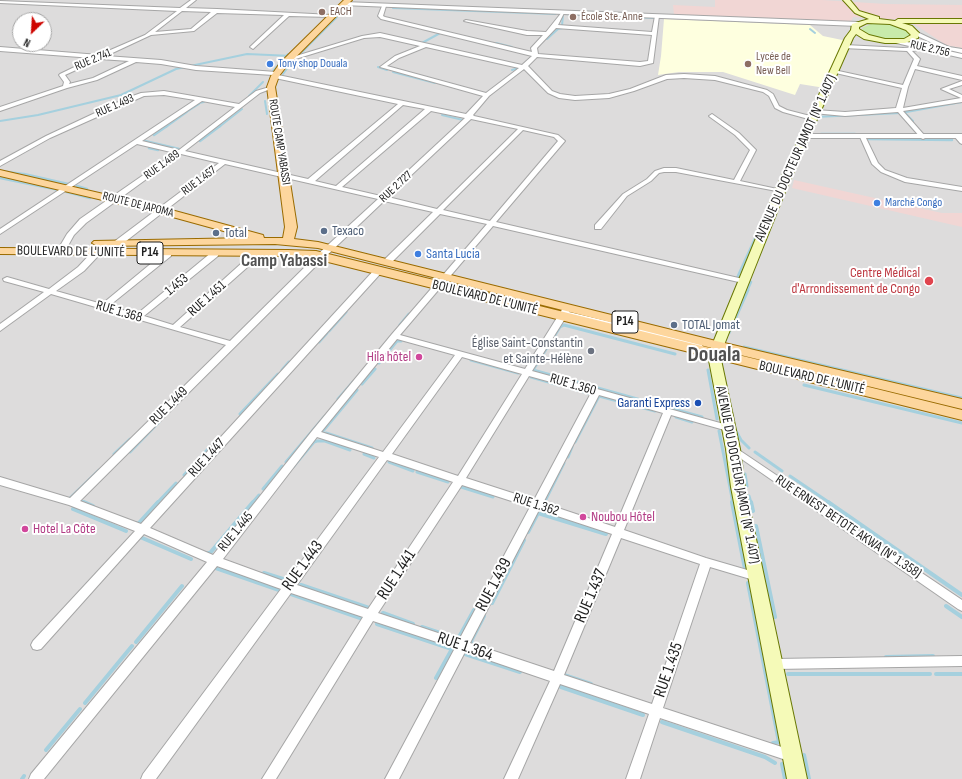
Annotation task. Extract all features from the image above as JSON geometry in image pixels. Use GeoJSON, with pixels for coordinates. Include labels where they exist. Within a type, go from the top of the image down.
{"type":"FeatureCollection","features":[{"type":"Feature","properties":{"kind":"main road"},"geometry":{"type":"LineString","coordinates":[[846,0],[857,12],[883,21],[962,21]]}},
{"type":"Feature","properties":{"kind":"main road"},"geometry":{"type":"LineString","coordinates":[[274,80],[293,56],[346,2]]}},
{"type":"Feature","properties":{"kind":"main road"},"geometry":{"type":"LineString","coordinates":[[857,12],[857,26],[863,36],[878,40],[898,42],[914,38],[915,33],[909,28],[891,22]]}},
{"type":"Feature","properties":{"kind":"main road"},"geometry":{"type":"LineString","coordinates":[[857,26],[883,21]]}},
{"type":"Feature","properties":{"kind":"main road","name":"AVENUE DU DOCTEUR JAMOT (N° 1.407)"},"geometry":{"type":"LineString","coordinates":[[797,779],[776,664],[738,487],[733,449],[715,350],[804,136],[857,26]]}},
{"type":"Feature","properties":{"kind":"main road"},"geometry":{"type":"LineString","coordinates":[[847,45],[878,40]]}},
{"type":"Feature","properties":{"kind":"main road","name":"ROUTE CAMP YABASSI"},"geometry":{"type":"LineString","coordinates":[[274,80],[291,227],[288,242]]}},
{"type":"Feature","properties":{"kind":"main road","name":"ROUTE DE JAPOMA"},"geometry":{"type":"LineString","coordinates":[[0,173],[160,210],[275,241]]}},
{"type":"Feature","properties":{"kind":"main road","name":"BOULEVARD DE L'UNITÉ"},"geometry":{"type":"LineString","coordinates":[[0,251],[118,243],[275,241],[310,244],[330,248],[383,267],[565,314],[715,350],[962,404]]}},
{"type":"Feature","properties":{"kind":"main road"},"geometry":{"type":"LineString","coordinates":[[97,252],[107,249],[122,248],[255,248],[288,242]]}},
{"type":"Feature","properties":{"kind":"main road","name":"BOULEVARD DE L'UNITÉ"},"geometry":{"type":"LineString","coordinates":[[0,243],[63,247],[97,252],[168,254],[300,254],[383,267]]}},
{"type":"Feature","properties":{"kind":"main road","name":"BOULEVARD DE L'UNITÉ"},"geometry":{"type":"LineString","coordinates":[[715,350],[962,416]]}},
{"type":"Feature","properties":{"kind":"street","name":"RUE 2.741"},"geometry":{"type":"LineString","coordinates":[[0,109],[65,87],[67,82],[62,75],[63,73],[150,34],[181,8],[194,0]]}},
{"type":"Feature","properties":{"kind":"street"},"geometry":{"type":"LineString","coordinates":[[0,2],[181,8],[332,16]]}},
{"type":"Feature","properties":{"kind":"street"},"geometry":{"type":"LineString","coordinates":[[346,2],[384,6],[839,23],[857,26]]}},
{"type":"Feature","properties":{"kind":"street"},"geometry":{"type":"LineString","coordinates":[[384,6],[380,16],[383,18],[536,55],[648,64],[651,62],[657,16]]}},
{"type":"Feature","properties":{"kind":"street"},"geometry":{"type":"LineString","coordinates":[[150,34],[192,30],[216,10]]}},
{"type":"Feature","properties":{"kind":"street"},"geometry":{"type":"LineString","coordinates":[[536,55],[534,48],[555,26],[562,13]]}},
{"type":"Feature","properties":{"kind":"street"},"geometry":{"type":"LineString","coordinates":[[253,47],[288,14]]}},
{"type":"Feature","properties":{"kind":"street"},"geometry":{"type":"LineString","coordinates":[[466,21],[547,34]]}},
{"type":"Feature","properties":{"kind":"street"},"geometry":{"type":"LineString","coordinates":[[555,26],[654,34]]}},
{"type":"Feature","properties":{"kind":"street"},"geometry":{"type":"LineString","coordinates":[[293,56],[365,34],[380,33],[525,66],[550,92],[559,96],[575,98],[609,96],[632,90],[666,77],[684,76],[714,78],[765,91],[771,94],[777,107],[813,116],[901,112],[962,100]]}},
{"type":"Feature","properties":{"kind":"street"},"geometry":{"type":"LineString","coordinates":[[915,33],[943,47],[962,51]]}},
{"type":"Feature","properties":{"kind":"street"},"geometry":{"type":"LineString","coordinates":[[293,56],[375,35],[525,66]]}},
{"type":"Feature","properties":{"kind":"street","name":"RUE 2.756"},"geometry":{"type":"LineString","coordinates":[[898,42],[962,56]]}},
{"type":"Feature","properties":{"kind":"street"},"geometry":{"type":"LineString","coordinates":[[426,45],[397,57],[383,67],[487,95]]}},
{"type":"Feature","properties":{"kind":"street"},"geometry":{"type":"LineString","coordinates":[[847,45],[909,50],[921,48]]}},
{"type":"Feature","properties":{"kind":"street"},"geometry":{"type":"LineString","coordinates":[[0,49],[12,50]]}},
{"type":"Feature","properties":{"kind":"street"},"geometry":{"type":"LineString","coordinates":[[901,112],[905,87],[914,67],[916,57],[909,50]]}},
{"type":"Feature","properties":{"kind":"street"},"geometry":{"type":"LineString","coordinates":[[39,52],[161,62],[274,80],[306,82],[522,128]]}},
{"type":"Feature","properties":{"kind":"street","name":"RUE 2.727"},"geometry":{"type":"LineString","coordinates":[[320,257],[470,116],[487,95],[525,66],[536,55]]}},
{"type":"Feature","properties":{"kind":"street"},"geometry":{"type":"LineString","coordinates":[[65,87],[95,79],[135,60]]}},
{"type":"Feature","properties":{"kind":"street"},"geometry":{"type":"LineString","coordinates":[[914,67],[962,78]]}},
{"type":"Feature","properties":{"kind":"street"},"geometry":{"type":"LineString","coordinates":[[834,72],[905,87]]}},
{"type":"Feature","properties":{"kind":"street","name":"RUE 1.489"},"geometry":{"type":"LineString","coordinates":[[63,247],[83,221],[180,152],[274,80]]}},
{"type":"Feature","properties":{"kind":"street"},"geometry":{"type":"LineString","coordinates":[[962,83],[944,89],[962,97]]}},
{"type":"Feature","properties":{"kind":"street","name":"RUE 1.493"},"geometry":{"type":"LineString","coordinates":[[0,164],[129,98],[143,94],[164,93],[241,106]]}},
{"type":"Feature","properties":{"kind":"street"},"geometry":{"type":"LineString","coordinates":[[0,232],[201,99]]}},
{"type":"Feature","properties":{"kind":"street"},"geometry":{"type":"LineString","coordinates":[[309,182],[403,102]]}},
{"type":"Feature","properties":{"kind":"street"},"geometry":{"type":"LineString","coordinates":[[847,118],[962,105]]}},
{"type":"Feature","properties":{"kind":"street"},"geometry":{"type":"LineString","coordinates":[[337,188],[430,108]]}},
{"type":"Feature","properties":{"kind":"street"},"geometry":{"type":"LineString","coordinates":[[901,112],[923,137]]}},
{"type":"Feature","properties":{"kind":"street"},"geometry":{"type":"LineString","coordinates":[[712,116],[737,134],[753,150],[736,182]]}},
{"type":"Feature","properties":{"kind":"street","name":"RUE 1.447"},"geometry":{"type":"LineString","coordinates":[[38,645],[142,529],[383,267],[522,128]]}},
{"type":"Feature","properties":{"kind":"street","name":"RUE 1.445"},"geometry":{"type":"LineString","coordinates":[[36,779],[198,582],[315,433],[395,336],[562,141],[556,136],[522,128]]}},
{"type":"Feature","properties":{"kind":"street"},"geometry":{"type":"LineString","coordinates":[[804,136],[960,138]]}},
{"type":"Feature","properties":{"kind":"street"},"geometry":{"type":"LineString","coordinates":[[863,137],[876,164],[883,171],[905,180],[962,189]]}},
{"type":"Feature","properties":{"kind":"street"},"geometry":{"type":"LineString","coordinates":[[137,142],[223,163],[743,281]]}},
{"type":"Feature","properties":{"kind":"street","name":"RUE 1.457"},"geometry":{"type":"LineString","coordinates":[[118,243],[223,163]]}},
{"type":"Feature","properties":{"kind":"street"},"geometry":{"type":"LineString","coordinates":[[598,227],[625,195],[648,180],[656,172],[676,170],[780,191]]}},
{"type":"Feature","properties":{"kind":"street"},"geometry":{"type":"LineString","coordinates":[[0,328],[81,268],[97,252]]}},
{"type":"Feature","properties":{"kind":"street"},"geometry":{"type":"LineString","coordinates":[[102,307],[168,254]]}},
{"type":"Feature","properties":{"kind":"street","name":"1.453"},"geometry":{"type":"LineString","coordinates":[[138,317],[215,254]]}},
{"type":"Feature","properties":{"kind":"street","name":"RUE 1.451"},"geometry":{"type":"LineString","coordinates":[[174,328],[257,254]]}},
{"type":"Feature","properties":{"kind":"street","name":"RUE 1.449"},"geometry":{"type":"LineString","coordinates":[[72,502],[320,257]]}},
{"type":"Feature","properties":{"kind":"street","name":"RUE 1.368"},"geometry":{"type":"LineString","coordinates":[[7,279],[232,344]]}},
{"type":"Feature","properties":{"kind":"street"},"geometry":{"type":"LineString","coordinates":[[565,314],[573,314],[698,345],[700,348],[695,349],[571,318],[565,314]]}},
{"type":"Feature","properties":{"kind":"street","name":"RUE 1.441"},"geometry":{"type":"LineString","coordinates":[[269,779],[371,614],[460,480],[526,371],[565,314]]}},
{"type":"Feature","properties":{"kind":"street","name":"RUE 1.360"},"geometry":{"type":"LineString","coordinates":[[395,336],[728,428]]}},
{"type":"Feature","properties":{"kind":"street","name":"RUE 1.443"},"geometry":{"type":"LineString","coordinates":[[148,779],[460,354]]}},
{"type":"Feature","properties":{"kind":"street","name":"RUE 1.439"},"geometry":{"type":"LineString","coordinates":[[392,779],[596,392]]}},
{"type":"Feature","properties":{"kind":"street","name":"RUE 1.437"},"geometry":{"type":"LineString","coordinates":[[512,779],[557,678],[668,412]]}},
{"type":"Feature","properties":{"kind":"street","name":"RUE 1.362"},"geometry":{"type":"LineString","coordinates":[[315,433],[536,504],[757,578]]}},
{"type":"Feature","properties":{"kind":"street","name":"RUE ERNEST BETOTE AKWA (N° 1.358)"},"geometry":{"type":"LineString","coordinates":[[733,449],[962,606]]}},
{"type":"Feature","properties":{"kind":"street"},"geometry":{"type":"LineString","coordinates":[[0,481],[72,502],[142,529]]}},
{"type":"Feature","properties":{"kind":"street","name":"RUE 1.364"},"geometry":{"type":"LineString","coordinates":[[142,529],[214,560],[288,587],[792,756]]}},
{"type":"Feature","properties":{"kind":"street","name":"RUE 1.435"},"geometry":{"type":"LineString","coordinates":[[633,779],[706,562]]}},
{"type":"Feature","properties":{"kind":"street"},"geometry":{"type":"LineString","coordinates":[[776,664],[962,661]]}},
{"type":"Feature","properties":{"kind":"shaded area"},"geometry":{"type":"Polygon","coordinates":[[[0,0],[962,0],[962,779],[0,779],[0,0]]]}},
{"type":"Feature","properties":{"kind":"shaded area"},"geometry":{"type":"Polygon","coordinates":[[[715,0],[822,0],[886,4],[962,5],[962,48],[946,45],[911,22],[904,20],[853,17],[851,22],[674,15],[673,5],[715,7],[715,0]]]}},
{"type":"Feature","properties":{"kind":"shaded area","name":"Lycée de New Bell"},"geometry":{"type":"Polygon","coordinates":[[[664,19],[810,25],[823,36],[847,41],[825,88],[800,84],[795,95],[723,72],[679,72],[658,75],[664,19]]]}},
{"type":"Feature","properties":{"kind":"shaded area","name":"Marché Congo"},"geometry":{"type":"Polygon","coordinates":[[[794,180],[942,213],[962,213],[962,227],[792,188],[794,180]]]}},
{"type":"Feature","properties":{"kind":"green space"},"geometry":{"type":"Polygon","coordinates":[[[871,24],[885,24],[900,27],[910,32],[911,35],[906,40],[883,40],[864,33],[862,28],[871,24]]]}},
{"type":"Feature","properties":{"kind":"waterway"},"geometry":{"type":"LineString","coordinates":[[393,8],[555,14]]}},
{"type":"Feature","properties":{"kind":"waterway"},"geometry":{"type":"LineString","coordinates":[[562,26],[563,14]]}},
{"type":"Feature","properties":{"kind":"waterway"},"geometry":{"type":"LineString","coordinates":[[564,14],[655,18]]}},
{"type":"Feature","properties":{"kind":"waterway"},"geometry":{"type":"LineString","coordinates":[[309,45],[337,17]]}},
{"type":"Feature","properties":{"kind":"waterway"},"geometry":{"type":"LineString","coordinates":[[659,18],[674,18]]}},
{"type":"Feature","properties":{"kind":"waterway"},"geometry":{"type":"LineString","coordinates":[[547,39],[558,29],[563,28]]}},
{"type":"Feature","properties":{"kind":"waterway"},"geometry":{"type":"LineString","coordinates":[[810,29],[815,33]]}},
{"type":"Feature","properties":{"kind":"waterway"},"geometry":{"type":"LineString","coordinates":[[422,43],[442,32]]}},
{"type":"Feature","properties":{"kind":"waterway"},"geometry":{"type":"LineString","coordinates":[[496,43],[512,47]]}},
{"type":"Feature","properties":{"kind":"waterway"},"geometry":{"type":"LineString","coordinates":[[283,74],[308,46]]}},
{"type":"Feature","properties":{"kind":"waterway"},"geometry":{"type":"LineString","coordinates":[[0,121],[38,115],[121,95],[176,69],[247,54],[286,56]]}},
{"type":"Feature","properties":{"kind":"waterway"},"geometry":{"type":"LineString","coordinates":[[273,71],[286,56]]}},
{"type":"Feature","properties":{"kind":"waterway"},"geometry":{"type":"LineString","coordinates":[[286,56],[292,56]]}},
{"type":"Feature","properties":{"kind":"waterway"},"geometry":{"type":"LineString","coordinates":[[512,70],[529,65]]}},
{"type":"Feature","properties":{"kind":"waterway"},"geometry":{"type":"LineString","coordinates":[[378,67],[387,70]]}},
{"type":"Feature","properties":{"kind":"waterway"},"geometry":{"type":"LineString","coordinates":[[393,72],[435,83]]}},
{"type":"Feature","properties":{"kind":"waterway"},"geometry":{"type":"LineString","coordinates":[[249,96],[263,82]]}},
{"type":"Feature","properties":{"kind":"waterway"},"geometry":{"type":"LineString","coordinates":[[265,101],[267,114]]}},
{"type":"Feature","properties":{"kind":"waterway"},"geometry":{"type":"LineString","coordinates":[[199,103],[204,102]]}},
{"type":"Feature","properties":{"kind":"waterway"},"geometry":{"type":"LineString","coordinates":[[815,117],[901,113],[962,102]]}},
{"type":"Feature","properties":{"kind":"waterway"},"geometry":{"type":"LineString","coordinates":[[188,111],[199,104]]}},
{"type":"Feature","properties":{"kind":"waterway"},"geometry":{"type":"LineString","coordinates":[[219,127],[242,109]]}},
{"type":"Feature","properties":{"kind":"waterway"},"geometry":{"type":"LineString","coordinates":[[166,127],[187,112]]}},
{"type":"Feature","properties":{"kind":"waterway"},"geometry":{"type":"LineString","coordinates":[[905,113],[913,121]]}},
{"type":"Feature","properties":{"kind":"waterway"},"geometry":{"type":"LineString","coordinates":[[442,115],[463,120]]}},
{"type":"Feature","properties":{"kind":"waterway"},"geometry":{"type":"LineString","coordinates":[[154,135],[167,126]]}},
{"type":"Feature","properties":{"kind":"waterway"},"geometry":{"type":"LineString","coordinates":[[200,141],[220,126]]}},
{"type":"Feature","properties":{"kind":"waterway"},"geometry":{"type":"LineString","coordinates":[[821,134],[855,134]]}},
{"type":"Feature","properties":{"kind":"waterway"},"geometry":{"type":"LineString","coordinates":[[869,139],[952,140]]}},
{"type":"Feature","properties":{"kind":"waterway"},"geometry":{"type":"LineString","coordinates":[[145,141],[179,149]]}},
{"type":"Feature","properties":{"kind":"waterway"},"geometry":{"type":"LineString","coordinates":[[149,148],[158,150]]}},
{"type":"Feature","properties":{"kind":"waterway"},"geometry":{"type":"LineString","coordinates":[[0,171],[23,174]]}},
{"type":"Feature","properties":{"kind":"waterway"},"geometry":{"type":"LineString","coordinates":[[24,174],[68,184]]}},
{"type":"Feature","properties":{"kind":"waterway"},"geometry":{"type":"LineString","coordinates":[[0,178],[59,190]]}},
{"type":"Feature","properties":{"kind":"waterway"},"geometry":{"type":"LineString","coordinates":[[77,186],[87,189]]}},
{"type":"Feature","properties":{"kind":"waterway"},"geometry":{"type":"LineString","coordinates":[[67,192],[90,198]]}},
{"type":"Feature","properties":{"kind":"waterway"},"geometry":{"type":"LineString","coordinates":[[125,198],[158,207]]}},
{"type":"Feature","properties":{"kind":"waterway"},"geometry":{"type":"LineString","coordinates":[[737,278],[768,210]]}},
{"type":"Feature","properties":{"kind":"waterway"},"geometry":{"type":"LineString","coordinates":[[747,291],[751,282]]}},
{"type":"Feature","properties":{"kind":"waterway"},"geometry":{"type":"LineString","coordinates":[[729,333],[748,290]]}},
{"type":"Feature","properties":{"kind":"waterway"},"geometry":{"type":"LineString","coordinates":[[329,331],[346,312]]}},
{"type":"Feature","properties":{"kind":"waterway"},"geometry":{"type":"LineString","coordinates":[[400,325],[409,314]]}},
{"type":"Feature","properties":{"kind":"waterway"},"geometry":{"type":"LineString","coordinates":[[675,354],[564,325],[560,327],[533,370],[702,417]]}},
{"type":"Feature","properties":{"kind":"waterway"},"geometry":{"type":"LineString","coordinates":[[319,342],[327,333]]}},
{"type":"Feature","properties":{"kind":"waterway"},"geometry":{"type":"LineString","coordinates":[[379,363],[397,341],[401,341]]}},
{"type":"Feature","properties":{"kind":"waterway"},"geometry":{"type":"LineString","coordinates":[[744,347],[962,398]]}},
{"type":"Feature","properties":{"kind":"waterway"},"geometry":{"type":"LineString","coordinates":[[471,360],[518,373]]}},
{"type":"Feature","properties":{"kind":"waterway"},"geometry":{"type":"LineString","coordinates":[[282,370],[289,362]]}},
{"type":"Feature","properties":{"kind":"waterway"},"geometry":{"type":"LineString","coordinates":[[362,384],[375,369]]}},
{"type":"Feature","properties":{"kind":"waterway"},"geometry":{"type":"LineString","coordinates":[[708,370],[717,419]]}},
{"type":"Feature","properties":{"kind":"waterway"},"geometry":{"type":"LineString","coordinates":[[240,414],[278,374]]}},
{"type":"Feature","properties":{"kind":"waterway"},"geometry":{"type":"LineString","coordinates":[[531,377],[559,385]]}},
{"type":"Feature","properties":{"kind":"waterway"},"geometry":{"type":"LineString","coordinates":[[338,399],[353,382]]}},
{"type":"Feature","properties":{"kind":"waterway"},"geometry":{"type":"LineString","coordinates":[[804,385],[962,423]]}},
{"type":"Feature","properties":{"kind":"waterway"},"geometry":{"type":"LineString","coordinates":[[570,388],[588,393]]}},
{"type":"Feature","properties":{"kind":"waterway"},"geometry":{"type":"LineString","coordinates":[[323,431],[357,390]]}},
{"type":"Feature","properties":{"kind":"waterway"},"geometry":{"type":"LineString","coordinates":[[575,442],[599,396],[655,411]]}},
{"type":"Feature","properties":{"kind":"waterway"},"geometry":{"type":"LineString","coordinates":[[286,462],[325,416]]}},
{"type":"Feature","properties":{"kind":"waterway"},"geometry":{"type":"LineString","coordinates":[[676,417],[692,422]]}},
{"type":"Feature","properties":{"kind":"waterway"},"geometry":{"type":"LineString","coordinates":[[130,452],[159,422]]}},
{"type":"Feature","properties":{"kind":"waterway"},"geometry":{"type":"LineString","coordinates":[[719,431],[733,503]]}},
{"type":"Feature","properties":{"kind":"waterway"},"geometry":{"type":"LineString","coordinates":[[736,431],[741,440],[749,448]]}},
{"type":"Feature","properties":{"kind":"waterway"},"geometry":{"type":"LineString","coordinates":[[326,433],[372,448]]}},
{"type":"Feature","properties":{"kind":"waterway"},"geometry":{"type":"LineString","coordinates":[[114,454],[130,439]]}},
{"type":"Feature","properties":{"kind":"waterway"},"geometry":{"type":"LineString","coordinates":[[293,467],[314,442],[317,441],[325,441],[350,450]]}},
{"type":"Feature","properties":{"kind":"waterway"},"geometry":{"type":"LineString","coordinates":[[568,457],[572,447]]}},
{"type":"Feature","properties":{"kind":"waterway"},"geometry":{"type":"LineString","coordinates":[[184,475],[209,448]]}},
{"type":"Feature","properties":{"kind":"waterway"},"geometry":{"type":"LineString","coordinates":[[755,452],[782,471]]}},
{"type":"Feature","properties":{"kind":"waterway"},"geometry":{"type":"LineString","coordinates":[[364,454],[374,458]]}},
{"type":"Feature","properties":{"kind":"waterway"},"geometry":{"type":"LineString","coordinates":[[389,462],[413,471]]}},
{"type":"Feature","properties":{"kind":"waterway"},"geometry":{"type":"LineString","coordinates":[[544,503],[564,463]]}},
{"type":"Feature","properties":{"kind":"waterway"},"geometry":{"type":"LineString","coordinates":[[263,489],[282,466]]}},
{"type":"Feature","properties":{"kind":"waterway"},"geometry":{"type":"LineString","coordinates":[[69,499],[99,470]]}},
{"type":"Feature","properties":{"kind":"waterway"},"geometry":{"type":"LineString","coordinates":[[417,472],[448,482]]}},
{"type":"Feature","properties":{"kind":"waterway"},"geometry":{"type":"LineString","coordinates":[[745,474],[747,486]]}},
{"type":"Feature","properties":{"kind":"waterway"},"geometry":{"type":"LineString","coordinates":[[790,476],[830,503]]}},
{"type":"Feature","properties":{"kind":"waterway"},"geometry":{"type":"LineString","coordinates":[[157,503],[176,483]]}},
{"type":"Feature","properties":{"kind":"waterway"},"geometry":{"type":"LineString","coordinates":[[461,487],[493,497]]}},
{"type":"Feature","properties":{"kind":"waterway"},"geometry":{"type":"LineString","coordinates":[[252,503],[259,495]]}},
{"type":"Feature","properties":{"kind":"waterway"},"geometry":{"type":"LineString","coordinates":[[749,496],[751,503]]}},
{"type":"Feature","properties":{"kind":"waterway"},"geometry":{"type":"LineString","coordinates":[[80,501],[86,503]]}},
{"type":"Feature","properties":{"kind":"waterway"},"geometry":{"type":"LineString","coordinates":[[84,502],[93,506]]}},
{"type":"Feature","properties":{"kind":"waterway"},"geometry":{"type":"LineString","coordinates":[[136,523],[138,524],[158,502]]}},
{"type":"Feature","properties":{"kind":"waterway"},"geometry":{"type":"LineString","coordinates":[[208,553],[210,553],[253,502]]}},
{"type":"Feature","properties":{"kind":"waterway"},"geometry":{"type":"LineString","coordinates":[[732,502],[745,569]]}},
{"type":"Feature","properties":{"kind":"waterway"},"geometry":{"type":"LineString","coordinates":[[751,502],[753,511]]}},
{"type":"Feature","properties":{"kind":"waterway"},"geometry":{"type":"LineString","coordinates":[[828,502],[962,595]]}},
{"type":"Feature","properties":{"kind":"waterway"},"geometry":{"type":"LineString","coordinates":[[73,509],[126,531]]}},
{"type":"Feature","properties":{"kind":"waterway"},"geometry":{"type":"LineString","coordinates":[[528,532],[538,513],[606,534]]}},
{"type":"Feature","properties":{"kind":"waterway"},"geometry":{"type":"LineString","coordinates":[[756,526],[775,617]]}},
{"type":"Feature","properties":{"kind":"waterway"},"geometry":{"type":"LineString","coordinates":[[140,537],[191,559]]}},
{"type":"Feature","properties":{"kind":"waterway"},"geometry":{"type":"LineString","coordinates":[[492,603],[524,540]]}},
{"type":"Feature","properties":{"kind":"waterway"},"geometry":{"type":"LineString","coordinates":[[213,567],[282,591]]}},
{"type":"Feature","properties":{"kind":"waterway"},"geometry":{"type":"LineString","coordinates":[[264,573],[286,580],[290,578]]}},
{"type":"Feature","properties":{"kind":"waterway"},"geometry":{"type":"LineString","coordinates":[[748,583],[779,742],[773,743]]}},
{"type":"Feature","properties":{"kind":"waterway"},"geometry":{"type":"LineString","coordinates":[[301,585],[369,608]]}},
{"type":"Feature","properties":{"kind":"waterway"},"geometry":{"type":"LineString","coordinates":[[136,642],[182,586]]}},
{"type":"Feature","properties":{"kind":"waterway"},"geometry":{"type":"LineString","coordinates":[[291,594],[363,619]]}},
{"type":"Feature","properties":{"kind":"waterway"},"geometry":{"type":"LineString","coordinates":[[946,606],[962,617]]}},
{"type":"Feature","properties":{"kind":"waterway"},"geometry":{"type":"LineString","coordinates":[[422,627],[458,639],[474,610]]}},
{"type":"Feature","properties":{"kind":"waterway"},"geometry":{"type":"LineString","coordinates":[[383,613],[413,624]]}},
{"type":"Feature","properties":{"kind":"waterway"},"geometry":{"type":"LineString","coordinates":[[474,644],[470,643],[484,616]]}},
{"type":"Feature","properties":{"kind":"waterway"},"geometry":{"type":"LineString","coordinates":[[377,624],[452,649],[436,678]]}},
{"type":"Feature","properties":{"kind":"waterway"},"geometry":{"type":"LineString","coordinates":[[85,703],[132,646]]}},
{"type":"Feature","properties":{"kind":"waterway"},"geometry":{"type":"LineString","coordinates":[[465,654],[520,672]]}},
{"type":"Feature","properties":{"kind":"waterway"},"geometry":{"type":"LineString","coordinates":[[886,657],[933,656]]}},
{"type":"Feature","properties":{"kind":"waterway"},"geometry":{"type":"LineString","coordinates":[[788,674],[930,674]]}},
{"type":"Feature","properties":{"kind":"waterway"},"geometry":{"type":"LineString","coordinates":[[936,674],[962,674]]}},
{"type":"Feature","properties":{"kind":"waterway"},"geometry":{"type":"LineString","coordinates":[[564,675],[591,684]]}},
{"type":"Feature","properties":{"kind":"waterway"},"geometry":{"type":"LineString","coordinates":[[561,687],[643,715]]}},
{"type":"Feature","properties":{"kind":"waterway"},"geometry":{"type":"LineString","coordinates":[[46,750],[80,709]]}},
{"type":"Feature","properties":{"kind":"waterway"},"geometry":{"type":"LineString","coordinates":[[662,722],[765,757],[775,763]]}},
{"type":"Feature","properties":{"kind":"waterway"},"geometry":{"type":"LineString","coordinates":[[804,755],[809,779]]}},
{"type":"Feature","properties":{"kind":"waterway"},"geometry":{"type":"LineString","coordinates":[[782,764],[785,779]]}},
{"type":"Feature","properties":{"kind":"place","name":"EACH"},"geometry":{"type":"Point","coordinates":[322,12]}},
{"type":"Feature","properties":{"kind":"place","name":"École Ste. Anne"},"geometry":{"type":"Point","coordinates":[573,17]}},
{"type":"Feature","properties":{"kind":"place","name":"Tony shop Douala"},"geometry":{"type":"Point","coordinates":[270,64]}},
{"type":"Feature","properties":{"kind":"place","name":"Lycée de New Bell"},"geometry":{"type":"Point","coordinates":[748,64]}},
{"type":"Feature","properties":{"kind":"place","name":"Marché Congo"},"geometry":{"type":"Point","coordinates":[877,203]}},
{"type":"Feature","properties":{"kind":"place","name":"Texaco"},"geometry":{"type":"Point","coordinates":[324,231]}},
{"type":"Feature","properties":{"kind":"place","name":"Total"},"geometry":{"type":"Point","coordinates":[216,233]}},
{"type":"Feature","properties":{"kind":"place","name":"Santa Lucia"},"geometry":{"type":"Point","coordinates":[418,254]}},
{"type":"Feature","properties":{"kind":"place","name":"Centre Médical d'Arrondissement de Congo"},"geometry":{"type":"Point","coordinates":[929,281]}},
{"type":"Feature","properties":{"kind":"place","name":"TOTAL Jomat"},"geometry":{"type":"Point","coordinates":[674,325]}},
{"type":"Feature","properties":{"kind":"place","name":"Église Saint-Constantin et Sainte-Hélène"},"geometry":{"type":"Point","coordinates":[591,351]}},
{"type":"Feature","properties":{"kind":"place","name":"Hila hôtel"},"geometry":{"type":"Point","coordinates":[419,357]}},
{"type":"Feature","properties":{"kind":"place","name":"Garanti Express"},"geometry":{"type":"Point","coordinates":[698,403]}},
{"type":"Feature","properties":{"kind":"place","name":"Noubou Hôtel"},"geometry":{"type":"Point","coordinates":[583,517]}},
{"type":"Feature","properties":{"kind":"place","name":"Hotel La Côte"},"geometry":{"type":"Point","coordinates":[25,529]}},
{"type":"Feature","properties":{"kind":"district","name":"Camp Yabassi"},"geometry":{"type":"Point","coordinates":[284,261]}},
{"type":"Feature","properties":{"kind":"district","name":"Douala"},"geometry":{"type":"Point","coordinates":[714,355]}}]}
